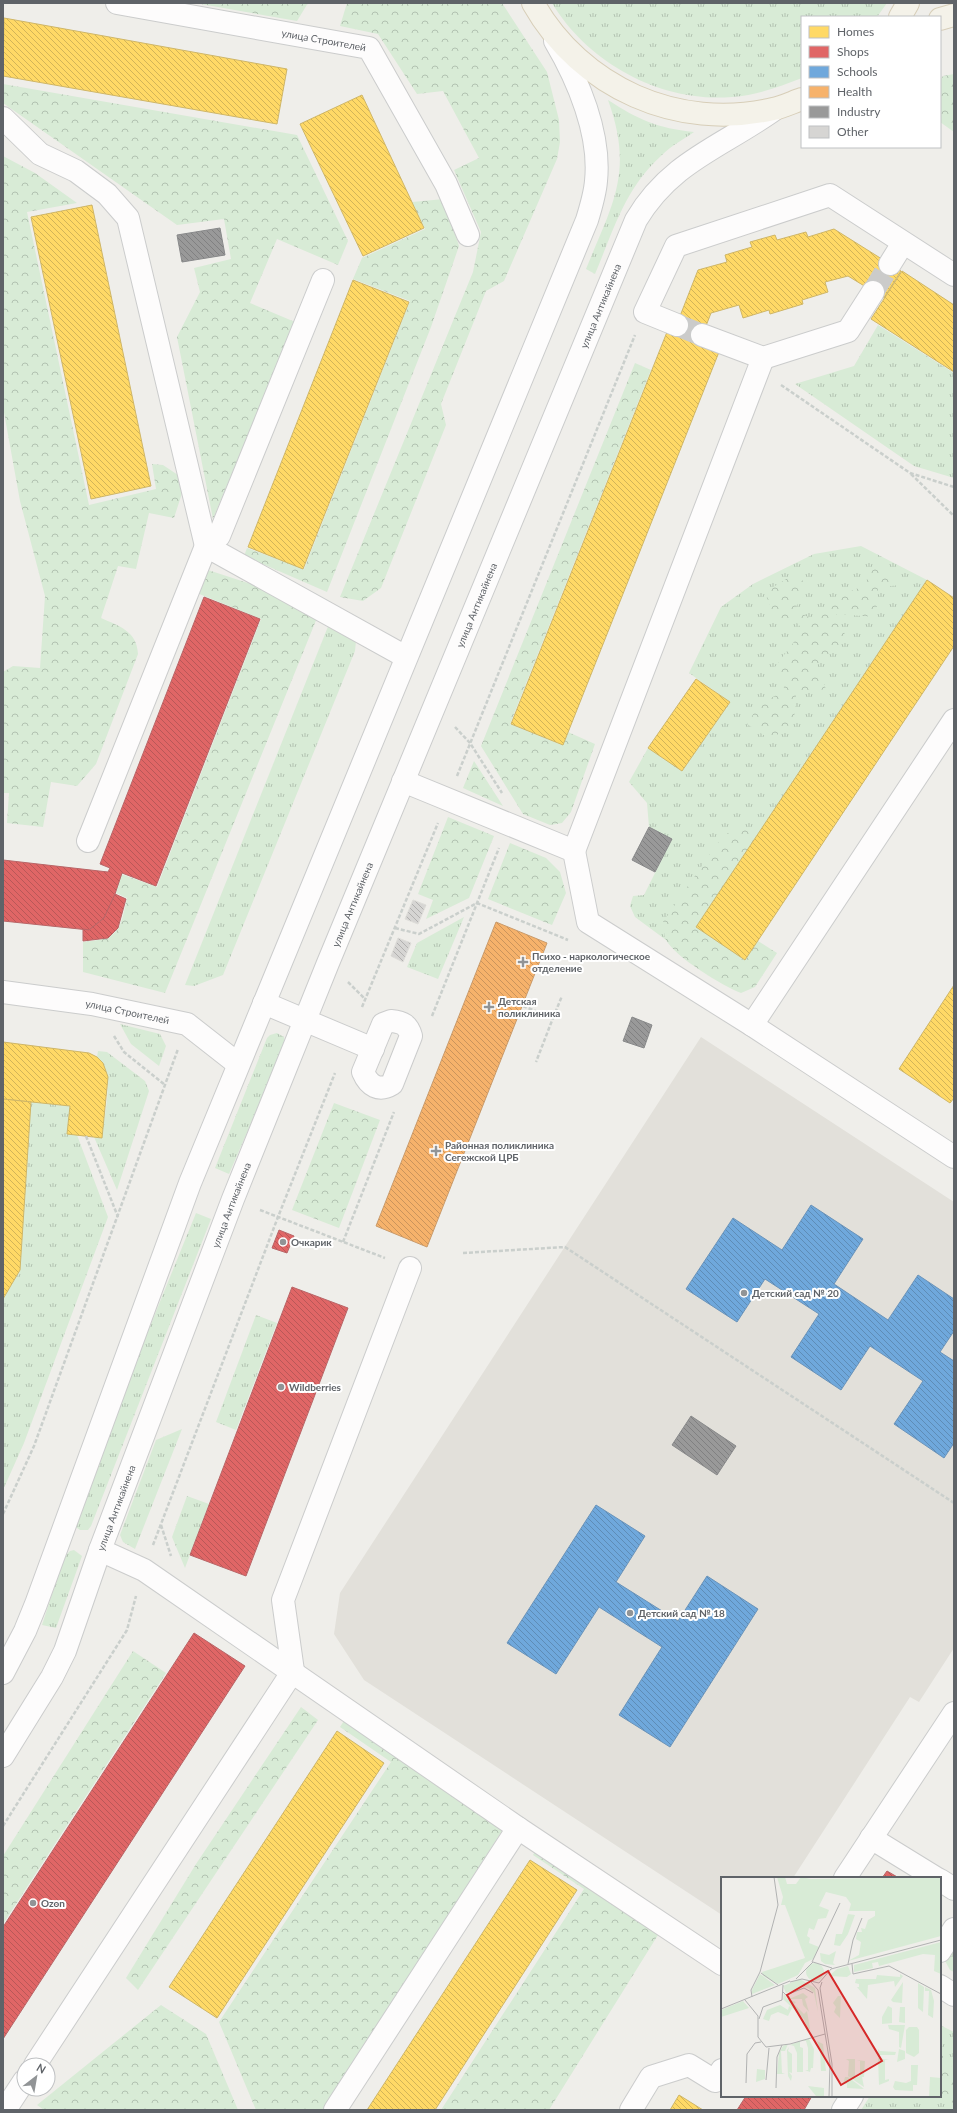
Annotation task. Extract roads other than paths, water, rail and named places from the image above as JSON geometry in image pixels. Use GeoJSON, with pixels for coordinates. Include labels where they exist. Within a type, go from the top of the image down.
{"type":"FeatureCollection","features":[{"type":"Feature","properties":{"kind":"main road"},"geometry":{"type":"LineString","coordinates":[[901,16],[908,3]]}},
{"type":"Feature","properties":{"kind":"main road"},"geometry":{"type":"LineString","coordinates":[[534,4],[552,31],[578,60],[603,80],[625,92],[667,108],[698,114],[737,114],[775,109],[801,99]]}},
{"type":"Feature","properties":{"kind":"main road"},"geometry":{"type":"LineString","coordinates":[[941,18],[954,15]]}},
{"type":"Feature","properties":{"kind":"street","name":"улица Строителей"},"geometry":{"type":"LineString","coordinates":[[117,3],[368,48],[446,184],[468,235]]}},
{"type":"Feature","properties":{"kind":"street"},"geometry":{"type":"LineString","coordinates":[[3,1673],[25,1631],[36,1604],[190,1183],[406,657],[564,278],[593,201],[596,180],[595,155],[582,97],[570,68],[534,4]]}},
{"type":"Feature","properties":{"kind":"street","name":"улица Антикайнена"},"geometry":{"type":"LineString","coordinates":[[3,1756],[52,1677],[65,1652],[100,1550],[216,1242],[403,781],[636,220],[646,203],[662,184],[679,169],[775,109]]}},
{"type":"Feature","properties":{"kind":"street"},"geometry":{"type":"LineString","coordinates":[[3,118],[40,154],[76,170],[107,194],[128,218],[206,546],[406,657]]}},
{"type":"Feature","properties":{"kind":"street"},"geometry":{"type":"LineString","coordinates":[[677,325],[645,312],[676,246],[830,195],[954,275]]}},
{"type":"Feature","properties":{"kind":"street"},"geometry":{"type":"LineString","coordinates":[[890,264],[903,243]]}},
{"type":"Feature","properties":{"kind":"street"},"geometry":{"type":"LineString","coordinates":[[88,840],[206,546],[219,536],[323,280]]}},
{"type":"Feature","properties":{"kind":"street"},"geometry":{"type":"LineString","coordinates":[[702,335],[761,364],[848,331],[873,292]]}},
{"type":"Feature","properties":{"kind":"street"},"geometry":{"type":"LineString","coordinates":[[761,364],[574,851],[588,922],[752,1025],[954,1157]]}},
{"type":"Feature","properties":{"kind":"street"},"geometry":{"type":"LineString","coordinates":[[752,1025],[954,720]]}},
{"type":"Feature","properties":{"kind":"street"},"geometry":{"type":"LineString","coordinates":[[403,781],[574,851]]}},
{"type":"Feature","properties":{"kind":"street","name":"улица Строителей"},"geometry":{"type":"LineString","coordinates":[[3,992],[92,1004],[187,1024],[238,1064]]}},
{"type":"Feature","properties":{"kind":"street"},"geometry":{"type":"LineString","coordinates":[[264,1003],[373,1049]]}},
{"type":"Feature","properties":{"kind":"street"},"geometry":{"type":"LineString","coordinates":[[40,2057],[293,1671],[283,1600],[410,1268]]}},
{"type":"Feature","properties":{"kind":"street"},"geometry":{"type":"LineString","coordinates":[[100,1550],[144,1570],[293,1671],[518,1828],[721,1963]]}},
{"type":"Feature","properties":{"kind":"street"},"geometry":{"type":"LineString","coordinates":[[846,1877],[954,1713]]}},
{"type":"Feature","properties":{"kind":"street"},"geometry":{"type":"LineString","coordinates":[[335,2110],[518,1828]]}},
{"type":"Feature","properties":{"kind":"street"},"geometry":{"type":"LineString","coordinates":[[871,1838],[934,1877]]}},
{"type":"Feature","properties":{"kind":"street"},"geometry":{"type":"LineString","coordinates":[[941,1881],[954,1889]]}},
{"type":"Feature","properties":{"kind":"street"},"geometry":{"type":"LineString","coordinates":[[941,1949],[954,1928]]}},
{"type":"Feature","properties":{"kind":"street"},"geometry":{"type":"LineString","coordinates":[[941,1987],[954,1995]]}},
{"type":"Feature","properties":{"kind":"street"},"geometry":{"type":"LineString","coordinates":[[631,2110],[651,2077],[689,2065],[715,2081],[721,2072]]}},
{"type":"Feature","properties":{"kind":"street"},"geometry":{"type":"LineString","coordinates":[[5,2110],[16,2093]]}},
{"type":"Feature","properties":{"kind":"street"},"geometry":{"type":"LineString","coordinates":[[843,2110],[851,2097]]}},
{"type":"Feature","properties":{"kind":"tunnel"},"geometry":{"type":"LineString","coordinates":[[873,292],[890,264]]}},
{"type":"Feature","properties":{"kind":"tunnel"},"geometry":{"type":"LineString","coordinates":[[677,325],[702,335]]}},
{"type":"Feature","properties":{"kind":"place","name":"Психо - наркологическое отделение"},"geometry":{"type":"Point","coordinates":[523,962]}},
{"type":"Feature","properties":{"kind":"place","name":"Детская поликлиника"},"geometry":{"type":"Point","coordinates":[489,1007]}},
{"type":"Feature","properties":{"kind":"place","name":"Районная поликлиника Сегежской ЦРБ"},"geometry":{"type":"Point","coordinates":[436,1151]}},
{"type":"Feature","properties":{"kind":"place","name":"Очкарик"},"geometry":{"type":"Point","coordinates":[283,1242]}},
{"type":"Feature","properties":{"kind":"place","name":"Детский сад № 20"},"geometry":{"type":"Point","coordinates":[744,1293]}},
{"type":"Feature","properties":{"kind":"place","name":"Wildberries"},"geometry":{"type":"Point","coordinates":[281,1387]}},
{"type":"Feature","properties":{"kind":"place","name":"Детский сад № 18"},"geometry":{"type":"Point","coordinates":[630,1613]}},
{"type":"Feature","properties":{"kind":"place","name":"Ozon"},"geometry":{"type":"Point","coordinates":[33,1903]}}]}
